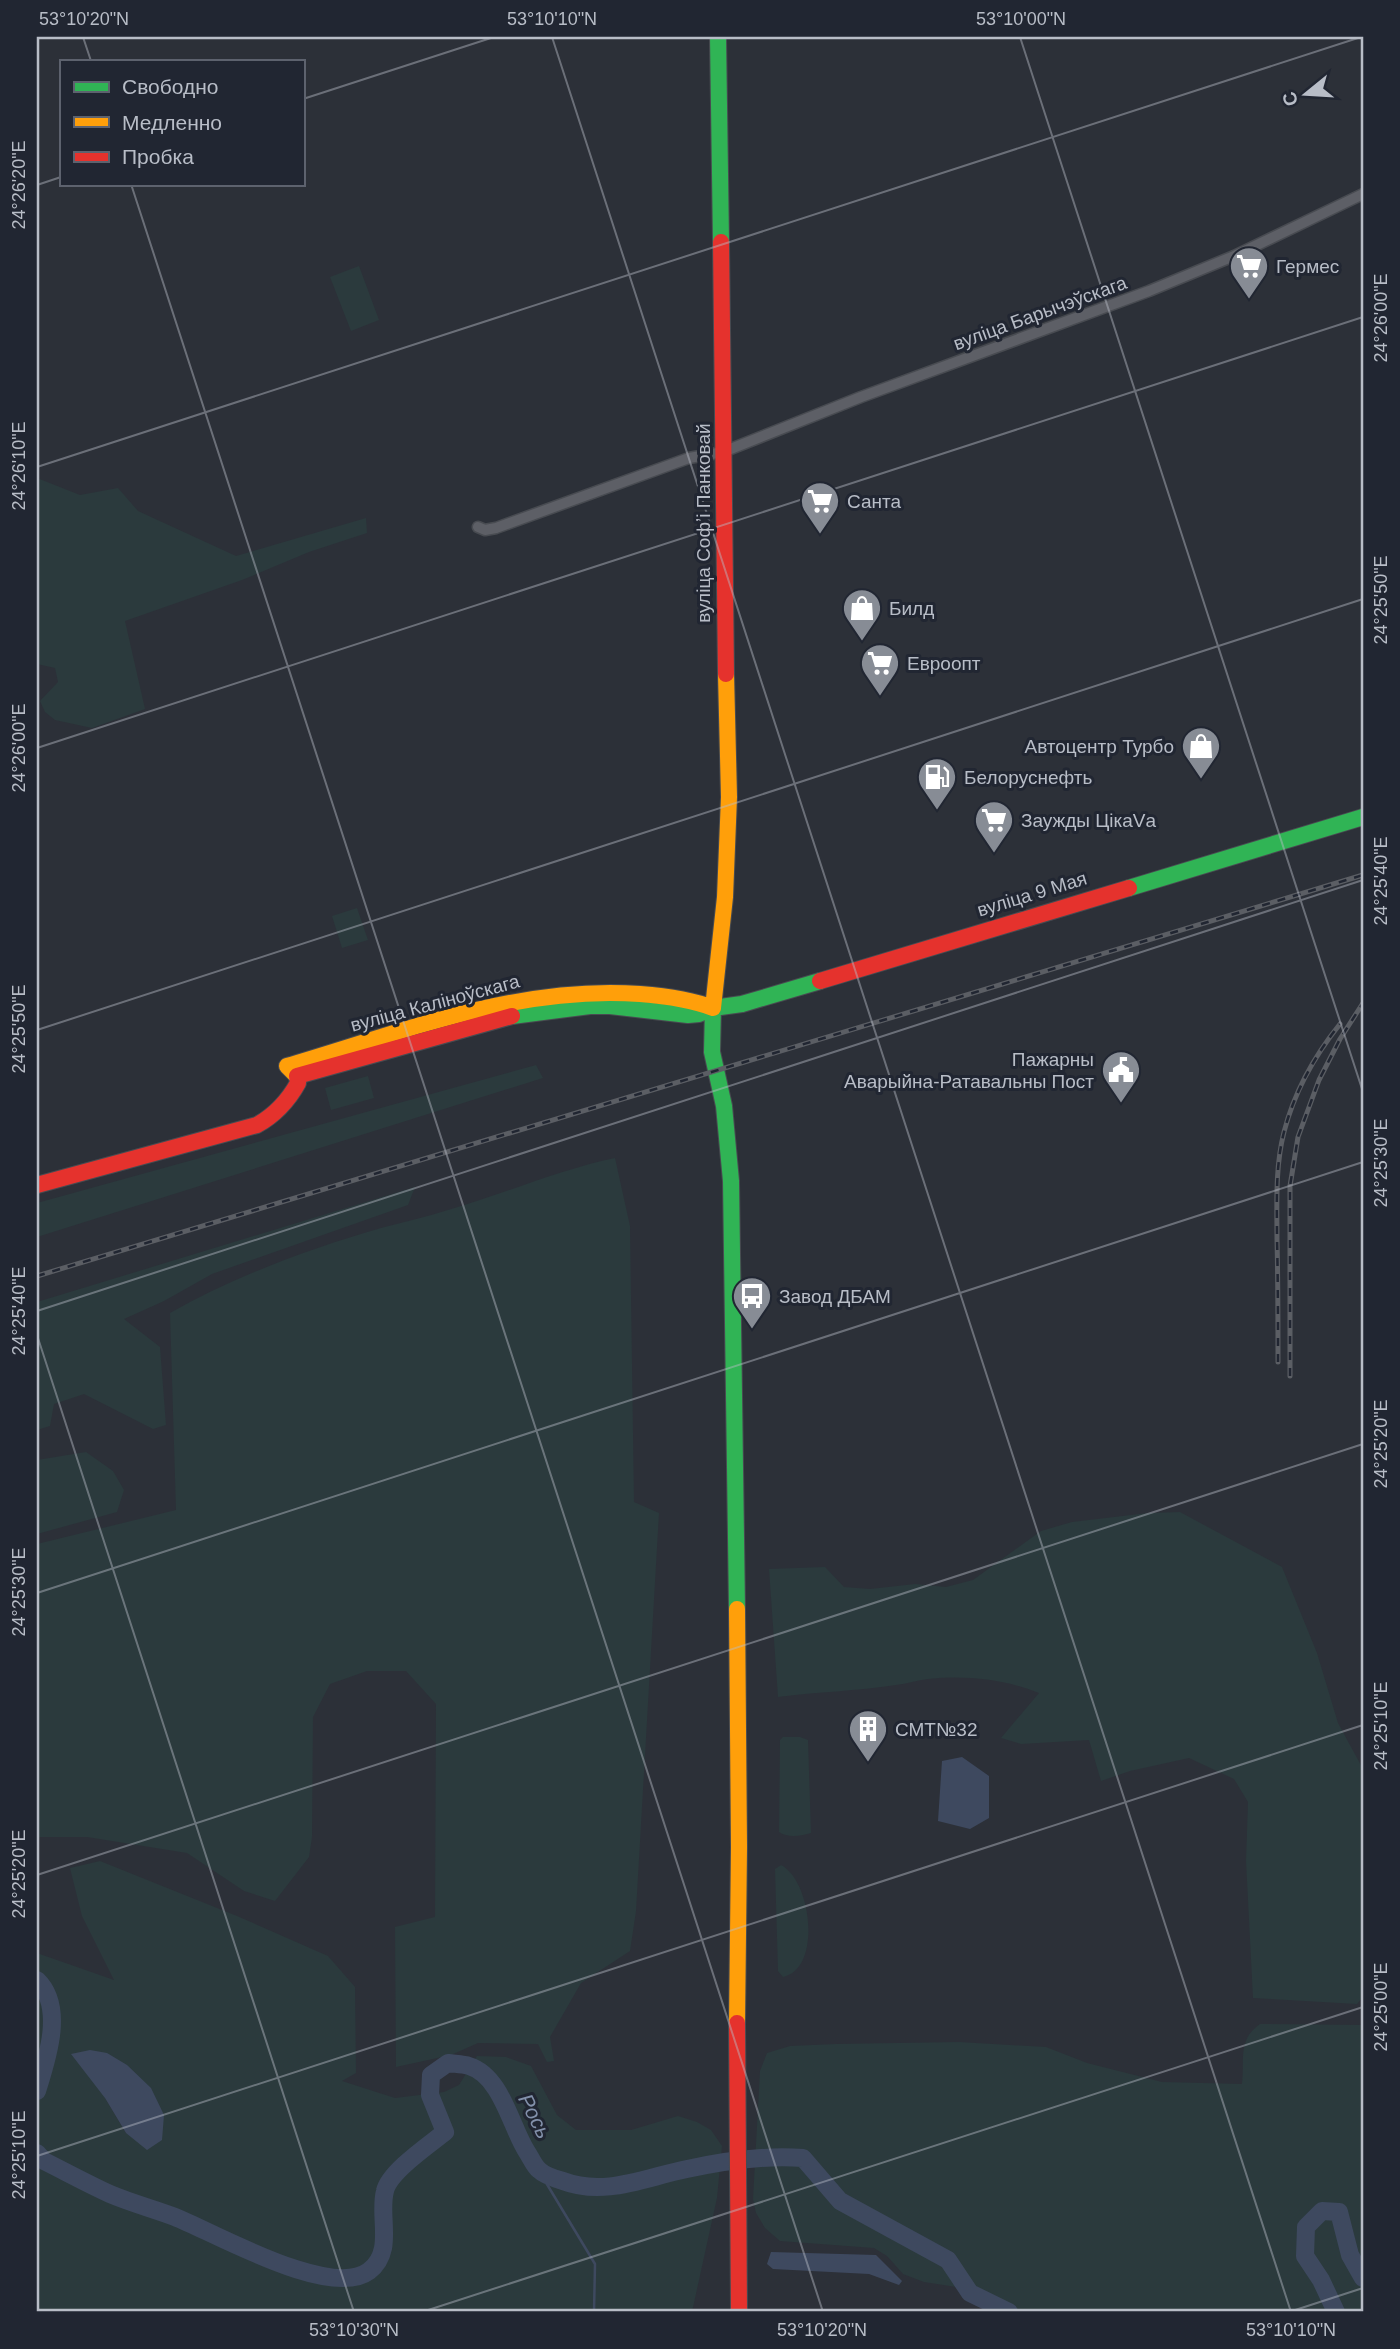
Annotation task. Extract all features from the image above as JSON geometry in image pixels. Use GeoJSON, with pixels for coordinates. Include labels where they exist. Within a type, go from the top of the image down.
{"type":"FeatureCollection","features":[{"type":"Feature","properties":{"kind":"main road","name":"вуліца Софʼі Панковай"},"geometry":{"type":"LineString","coordinates":[[718,37],[723,556],[729,797],[712,1052],[724,1106],[731,1192],[735,1355],[739,2312]]}},
{"type":"Feature","properties":{"kind":"main road","name":"вуліца 9 Мая"},"geometry":{"type":"LineString","coordinates":[[713,1008],[742,1004],[1363,817]]}},
{"type":"Feature","properties":{"kind":"main road","name":"вуліца Каліноўскага"},"geometry":{"type":"LineString","coordinates":[[37,1185],[257,1125],[272,1117],[287,1102],[298,1083],[292,1071],[499,1004],[541,996],[586,992],[639,993],[699,1002],[713,1008]]}},
{"type":"Feature","properties":{"kind":"street","name":"вуліца Барычэўскага"},"geometry":{"type":"LineString","coordinates":[[723,452],[861,397],[1149,291],[1234,256],[1363,194]]}},
{"type":"Feature","properties":{"kind":"street"},"geometry":{"type":"LineString","coordinates":[[478,527],[485,530],[496,528],[689,458],[723,452]]}},
{"type":"Feature","properties":{"kind":"shaded area"},"geometry":{"type":"Polygon","coordinates":[[[359,266],[379,320],[351,331],[330,277],[359,266]]]}},
{"type":"Feature","properties":{"kind":"shaded area"},"geometry":{"type":"Polygon","coordinates":[[[37,478],[80,495],[118,488],[138,511],[236,556],[366,518],[367,533],[125,621],[145,709],[92,728],[55,720],[45,712],[40,701],[58,682],[55,668],[37,664],[37,478]]]}},
{"type":"Feature","properties":{"kind":"shaded area"},"geometry":{"type":"Polygon","coordinates":[[[357,908],[368,940],[342,948],[332,916],[357,908]]]}},
{"type":"Feature","properties":{"kind":"shaded area"},"geometry":{"type":"Polygon","coordinates":[[[536,1065],[543,1078],[37,1237],[37,1203],[536,1065]]]}},
{"type":"Feature","properties":{"kind":"shaded area"},"geometry":{"type":"Polygon","coordinates":[[[368,1076],[374,1098],[331,1110],[325,1088],[368,1076]]]}},
{"type":"Feature","properties":{"kind":"shaded area"},"geometry":{"type":"Polygon","coordinates":[[[615,1158],[630,1226],[634,1502],[659,1513],[636,1911],[630,1951],[581,1983],[550,2037],[554,2061],[547,2062],[538,2044],[478,2043],[451,2055],[396,2067],[395,1927],[435,1917],[436,1704],[406,1671],[367,1671],[330,1684],[313,1717],[312,1837],[309,1857],[275,1901],[244,1891],[187,1853],[87,1837],[37,1837],[37,1544],[176,1510],[170,1313],[247,1275],[327,1245],[615,1158]]]}},
{"type":"Feature","properties":{"kind":"shaded area"},"geometry":{"type":"Polygon","coordinates":[[[415,1187],[408,1205],[212,1274],[164,1301],[124,1319],[160,1347],[166,1425],[153,1429],[84,1394],[54,1404],[50,1426],[37,1430],[37,1302],[415,1187]]]}},
{"type":"Feature","properties":{"kind":"shaded area"},"geometry":{"type":"Polygon","coordinates":[[[86,1452],[113,1471],[124,1490],[117,1512],[37,1534],[37,1460],[86,1452]]]}},
{"type":"Feature","properties":{"kind":"shaded area"},"geometry":{"type":"Polygon","coordinates":[[[1180,1512],[1282,1567],[1317,1653],[1338,1723],[1363,1769],[1363,1997],[1357,2004],[1253,1998],[1246,1861],[1248,1802],[1234,1779],[1189,1758],[1130,1771],[1101,1781],[1089,1740],[1021,1744],[1001,1738],[1039,1693],[999,1681],[942,1678],[778,1697],[769,1569],[825,1567],[844,1587],[870,1589],[915,1584],[946,1587],[973,1580],[1041,1531],[1072,1522],[1180,1512]]]}},
{"type":"Feature","properties":{"kind":"shaded area"},"geometry":{"type":"Polygon","coordinates":[[[783,1737],[808,1740],[811,1833],[799,1836],[779,1832],[780,1740],[783,1737]]]}},
{"type":"Feature","properties":{"kind":"shaded area"},"geometry":{"type":"Polygon","coordinates":[[[100,1861],[328,1956],[355,1987],[356,2073],[342,2081],[395,2098],[444,2092],[459,2085],[477,2056],[506,2057],[531,2066],[557,2115],[576,2130],[631,2130],[678,2116],[711,2130],[722,2146],[717,2198],[692,2312],[37,2312],[37,1953],[114,1980],[82,1916],[70,1868],[100,1861]],[[127,2065],[105,2098],[126,2133],[127,2065]]]}},
{"type":"Feature","properties":{"kind":"shaded area"},"geometry":{"type":"Polygon","coordinates":[[[781,1865],[792,1874],[800,1888],[806,1905],[808,1924],[808,1942],[804,1958],[795,1971],[783,1977],[778,1971],[775,1869],[781,1865]]]}},
{"type":"Feature","properties":{"kind":"shaded area"},"geometry":{"type":"Polygon","coordinates":[[[1260,2024],[1363,2025],[1363,2312],[1024,2312],[982,2291],[924,2282],[903,2274],[887,2256],[874,2248],[780,2241],[765,2228],[756,2213],[753,2199],[760,2071],[767,2053],[790,2046],[836,2044],[959,2042],[1046,2047],[1087,2063],[1162,2082],[1242,2084],[1245,2044],[1260,2024]]]}},
{"type":"Feature","properties":{"kind":"water"},"geometry":{"type":"Polygon","coordinates":[[[962,1757],[989,1776],[989,1818],[970,1829],[938,1821],[942,1761],[962,1757]]]}},
{"type":"Feature","properties":{"kind":"water"},"geometry":{"type":"Polygon","coordinates":[[[90,2050],[107,2053],[127,2065],[151,2088],[164,2115],[162,2140],[147,2150],[126,2133],[105,2098],[71,2054],[90,2050]]]}},
{"type":"Feature","properties":{"kind":"water"},"geometry":{"type":"Polygon","coordinates":[[[771,2252],[876,2255],[902,2281],[899,2285],[869,2274],[773,2269],[767,2264],[771,2252]]]}},
{"type":"Feature","properties":{"kind":"waterway","name":"Рось"},"geometry":{"type":"LineString","coordinates":[[37,1980],[45,1991],[52,2019],[49,2049],[37,2091]]}},
{"type":"Feature","properties":{"kind":"waterway","name":"Рось"},"geometry":{"type":"LineString","coordinates":[[37,2153],[44,2161],[110,2194],[175,2217],[273,2261],[328,2277],[351,2278],[369,2271],[381,2254],[384,2244],[383,2201],[388,2184],[410,2159],[445,2132],[430,2095],[431,2075],[448,2063],[464,2065],[490,2080],[498,2091],[521,2142],[539,2170],[547,2175],[579,2185],[610,2186],[730,2161],[774,2157],[803,2158],[840,2201],[948,2260],[970,2293],[1009,2312]]}},
{"type":"Feature","properties":{"kind":"waterway"},"geometry":{"type":"LineString","coordinates":[[539,2171],[595,2264],[594,2312]]}},
{"type":"Feature","properties":{"kind":"waterway","name":"Рось"},"geometry":{"type":"LineString","coordinates":[[1336,2312],[1321,2280],[1305,2256],[1306,2227],[1322,2211],[1339,2212],[1350,2255],[1363,2278]]}},
{"type":"Feature","properties":{"kind":"railway"},"geometry":{"type":"LineString","coordinates":[[37,1276],[1363,875]]}},
{"type":"Feature","properties":{"kind":"railway"},"geometry":{"type":"LineString","coordinates":[[1290,1376],[1290,1186],[1298,1137],[1319,1080],[1340,1039],[1363,1003]]}},
{"type":"Feature","properties":{"kind":"railway"},"geometry":{"type":"LineString","coordinates":[[1278,1362],[1277,1199],[1281,1145],[1288,1117],[1300,1089],[1322,1048],[1340,1024]]}},
{"type":"Feature","properties":{"kind":"traffic: fast"},"geometry":{"type":"LineString","coordinates":[[718,37],[721,242]]}},
{"type":"Feature","properties":{"kind":"traffic: fast"},"geometry":{"type":"LineString","coordinates":[[1129,888],[1363,817]]}},
{"type":"Feature","properties":{"kind":"traffic: fast"},"geometry":{"type":"LineString","coordinates":[[737,1609],[731,1181],[724,1106],[712,1052],[713,1008],[742,1004],[820,981]]}},
{"type":"Feature","properties":{"kind":"traffic: fast"},"geometry":{"type":"LineString","coordinates":[[512,1016],[590,1006],[688,1015],[713,1008]]}},
{"type":"Feature","properties":{"kind":"traffic: slow"},"geometry":{"type":"LineString","coordinates":[[713,1008],[725,897],[729,797],[726,674]]}},
{"type":"Feature","properties":{"kind":"traffic: slow"},"geometry":{"type":"LineString","coordinates":[[297,1076],[287,1066],[418,1026],[505,1004],[595,993],[677,998],[713,1008]]}},
{"type":"Feature","properties":{"kind":"traffic: slow"},"geometry":{"type":"LineString","coordinates":[[737,1609],[737,2023]]}},
{"type":"Feature","properties":{"kind":"traffic: jam"},"geometry":{"type":"LineString","coordinates":[[721,242],[726,674]]}},
{"type":"Feature","properties":{"kind":"traffic: jam"},"geometry":{"type":"LineString","coordinates":[[820,981],[1129,888]]}},
{"type":"Feature","properties":{"kind":"traffic: jam"},"geometry":{"type":"LineString","coordinates":[[297,1076],[512,1016]]}},
{"type":"Feature","properties":{"kind":"traffic: jam"},"geometry":{"type":"LineString","coordinates":[[37,1185],[257,1125],[285,1102],[298,1083],[297,1076]]}},
{"type":"Feature","properties":{"kind":"traffic: jam"},"geometry":{"type":"LineString","coordinates":[[737,2023],[739,2312]]}},
{"type":"Feature","properties":{"kind":"place","name":"Гермес"},"geometry":{"type":"Point","coordinates":[1249,300]}},
{"type":"Feature","properties":{"kind":"place","name":"Санта"},"geometry":{"type":"Point","coordinates":[820,535]}},
{"type":"Feature","properties":{"kind":"place","name":"Билд"},"geometry":{"type":"Point","coordinates":[862,642]}},
{"type":"Feature","properties":{"kind":"place","name":"Евроопт"},"geometry":{"type":"Point","coordinates":[880,697]}},
{"type":"Feature","properties":{"kind":"place","name":"Автоцентр Турбо"},"geometry":{"type":"Point","coordinates":[1201,780]}},
{"type":"Feature","properties":{"kind":"place","name":"Белоруснефть"},"geometry":{"type":"Point","coordinates":[937,811]}},
{"type":"Feature","properties":{"kind":"place","name":"Заужды ЦікаVа"},"geometry":{"type":"Point","coordinates":[994,854]}},
{"type":"Feature","properties":{"kind":"place","name":"Пажарны Аварыйна-Ратавальны Пост"},"geometry":{"type":"Point","coordinates":[1121,1104]}},
{"type":"Feature","properties":{"kind":"place","name":"Завод ДБАМ"},"geometry":{"type":"Point","coordinates":[752,1330]}},
{"type":"Feature","properties":{"kind":"place","name":"СМТ№32"},"geometry":{"type":"Point","coordinates":[868,1763]}}]}
